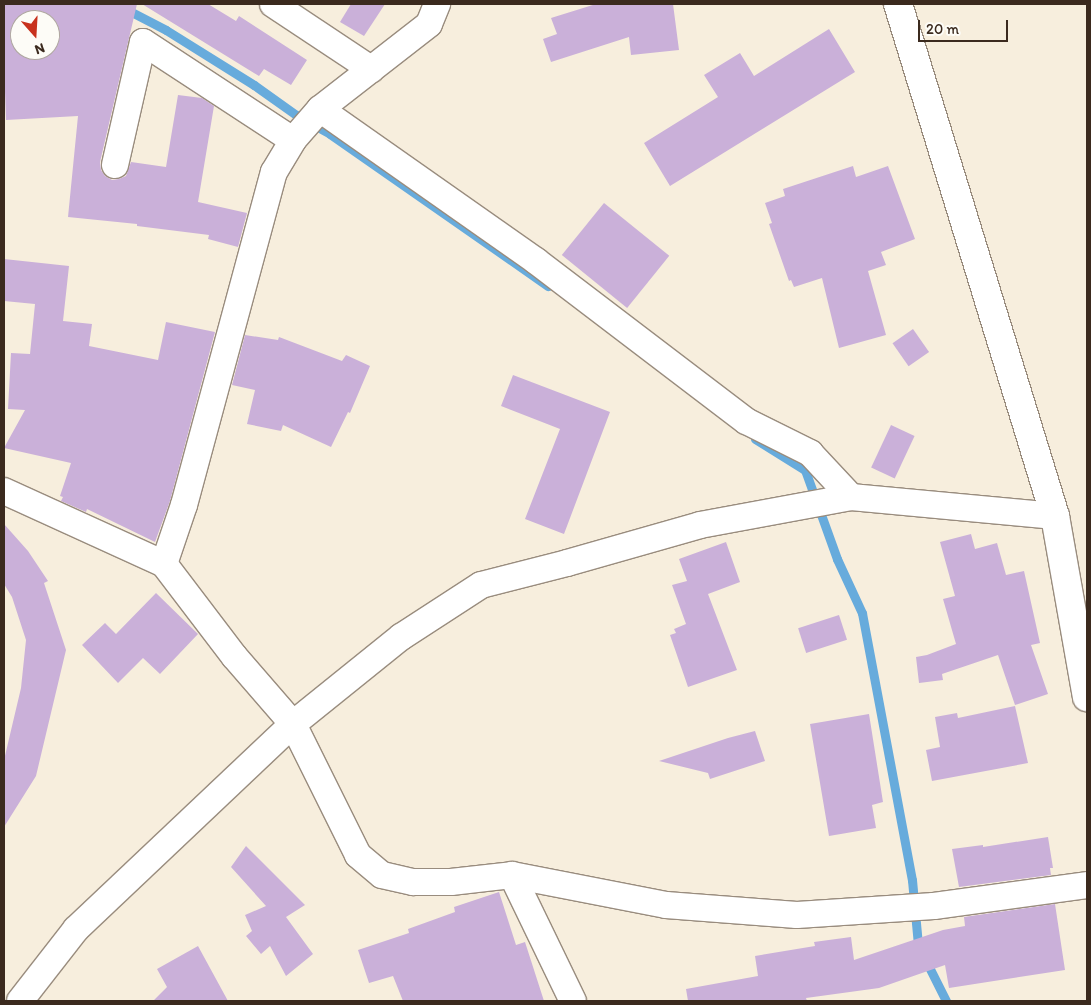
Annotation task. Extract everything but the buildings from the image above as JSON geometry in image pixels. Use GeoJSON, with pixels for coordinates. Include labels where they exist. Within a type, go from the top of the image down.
{"type":"FeatureCollection","features":[{"type":"Feature","properties":{"kind":"street"},"geometry":{"type":"LineString","coordinates":[[273,4],[371,69]]}},
{"type":"Feature","properties":{"kind":"street"},"geometry":{"type":"LineString","coordinates":[[164,564],[184,505],[274,172],[293,140],[320,109],[429,24],[437,4]]}},
{"type":"Feature","properties":{"kind":"street"},"geometry":{"type":"LineString","coordinates":[[898,4],[1055,516],[1087,697]]}},
{"type":"Feature","properties":{"kind":"street"},"geometry":{"type":"LineString","coordinates":[[115,165],[143,42],[293,140]]}},
{"type":"Feature","properties":{"kind":"street"},"geometry":{"type":"LineString","coordinates":[[320,109],[536,261],[746,421],[810,453],[851,497]]}},
{"type":"Feature","properties":{"kind":"street"},"geometry":{"type":"LineString","coordinates":[[4,490],[164,564],[234,656],[293,724],[358,855],[382,875],[413,882],[451,882],[512,875],[666,905],[797,915],[934,906],[1087,885]]}},
{"type":"Feature","properties":{"kind":"street"},"geometry":{"type":"LineString","coordinates":[[20,1001],[76,928],[293,724],[401,637],[481,585],[568,563],[700,525],[851,497],[1055,516]]}},
{"type":"Feature","properties":{"kind":"street"},"geometry":{"type":"LineString","coordinates":[[512,875],[574,1001]]}},
{"type":"Feature","properties":{"kind":"waterway"},"geometry":{"type":"LineString","coordinates":[[116,4],[166,30],[254,85],[296,115],[330,134],[548,286]]}},
{"type":"Feature","properties":{"kind":"waterway"},"geometry":{"type":"LineString","coordinates":[[755,439],[805,470],[837,559],[862,613],[912,880],[918,945],[946,1001]]}}]}
